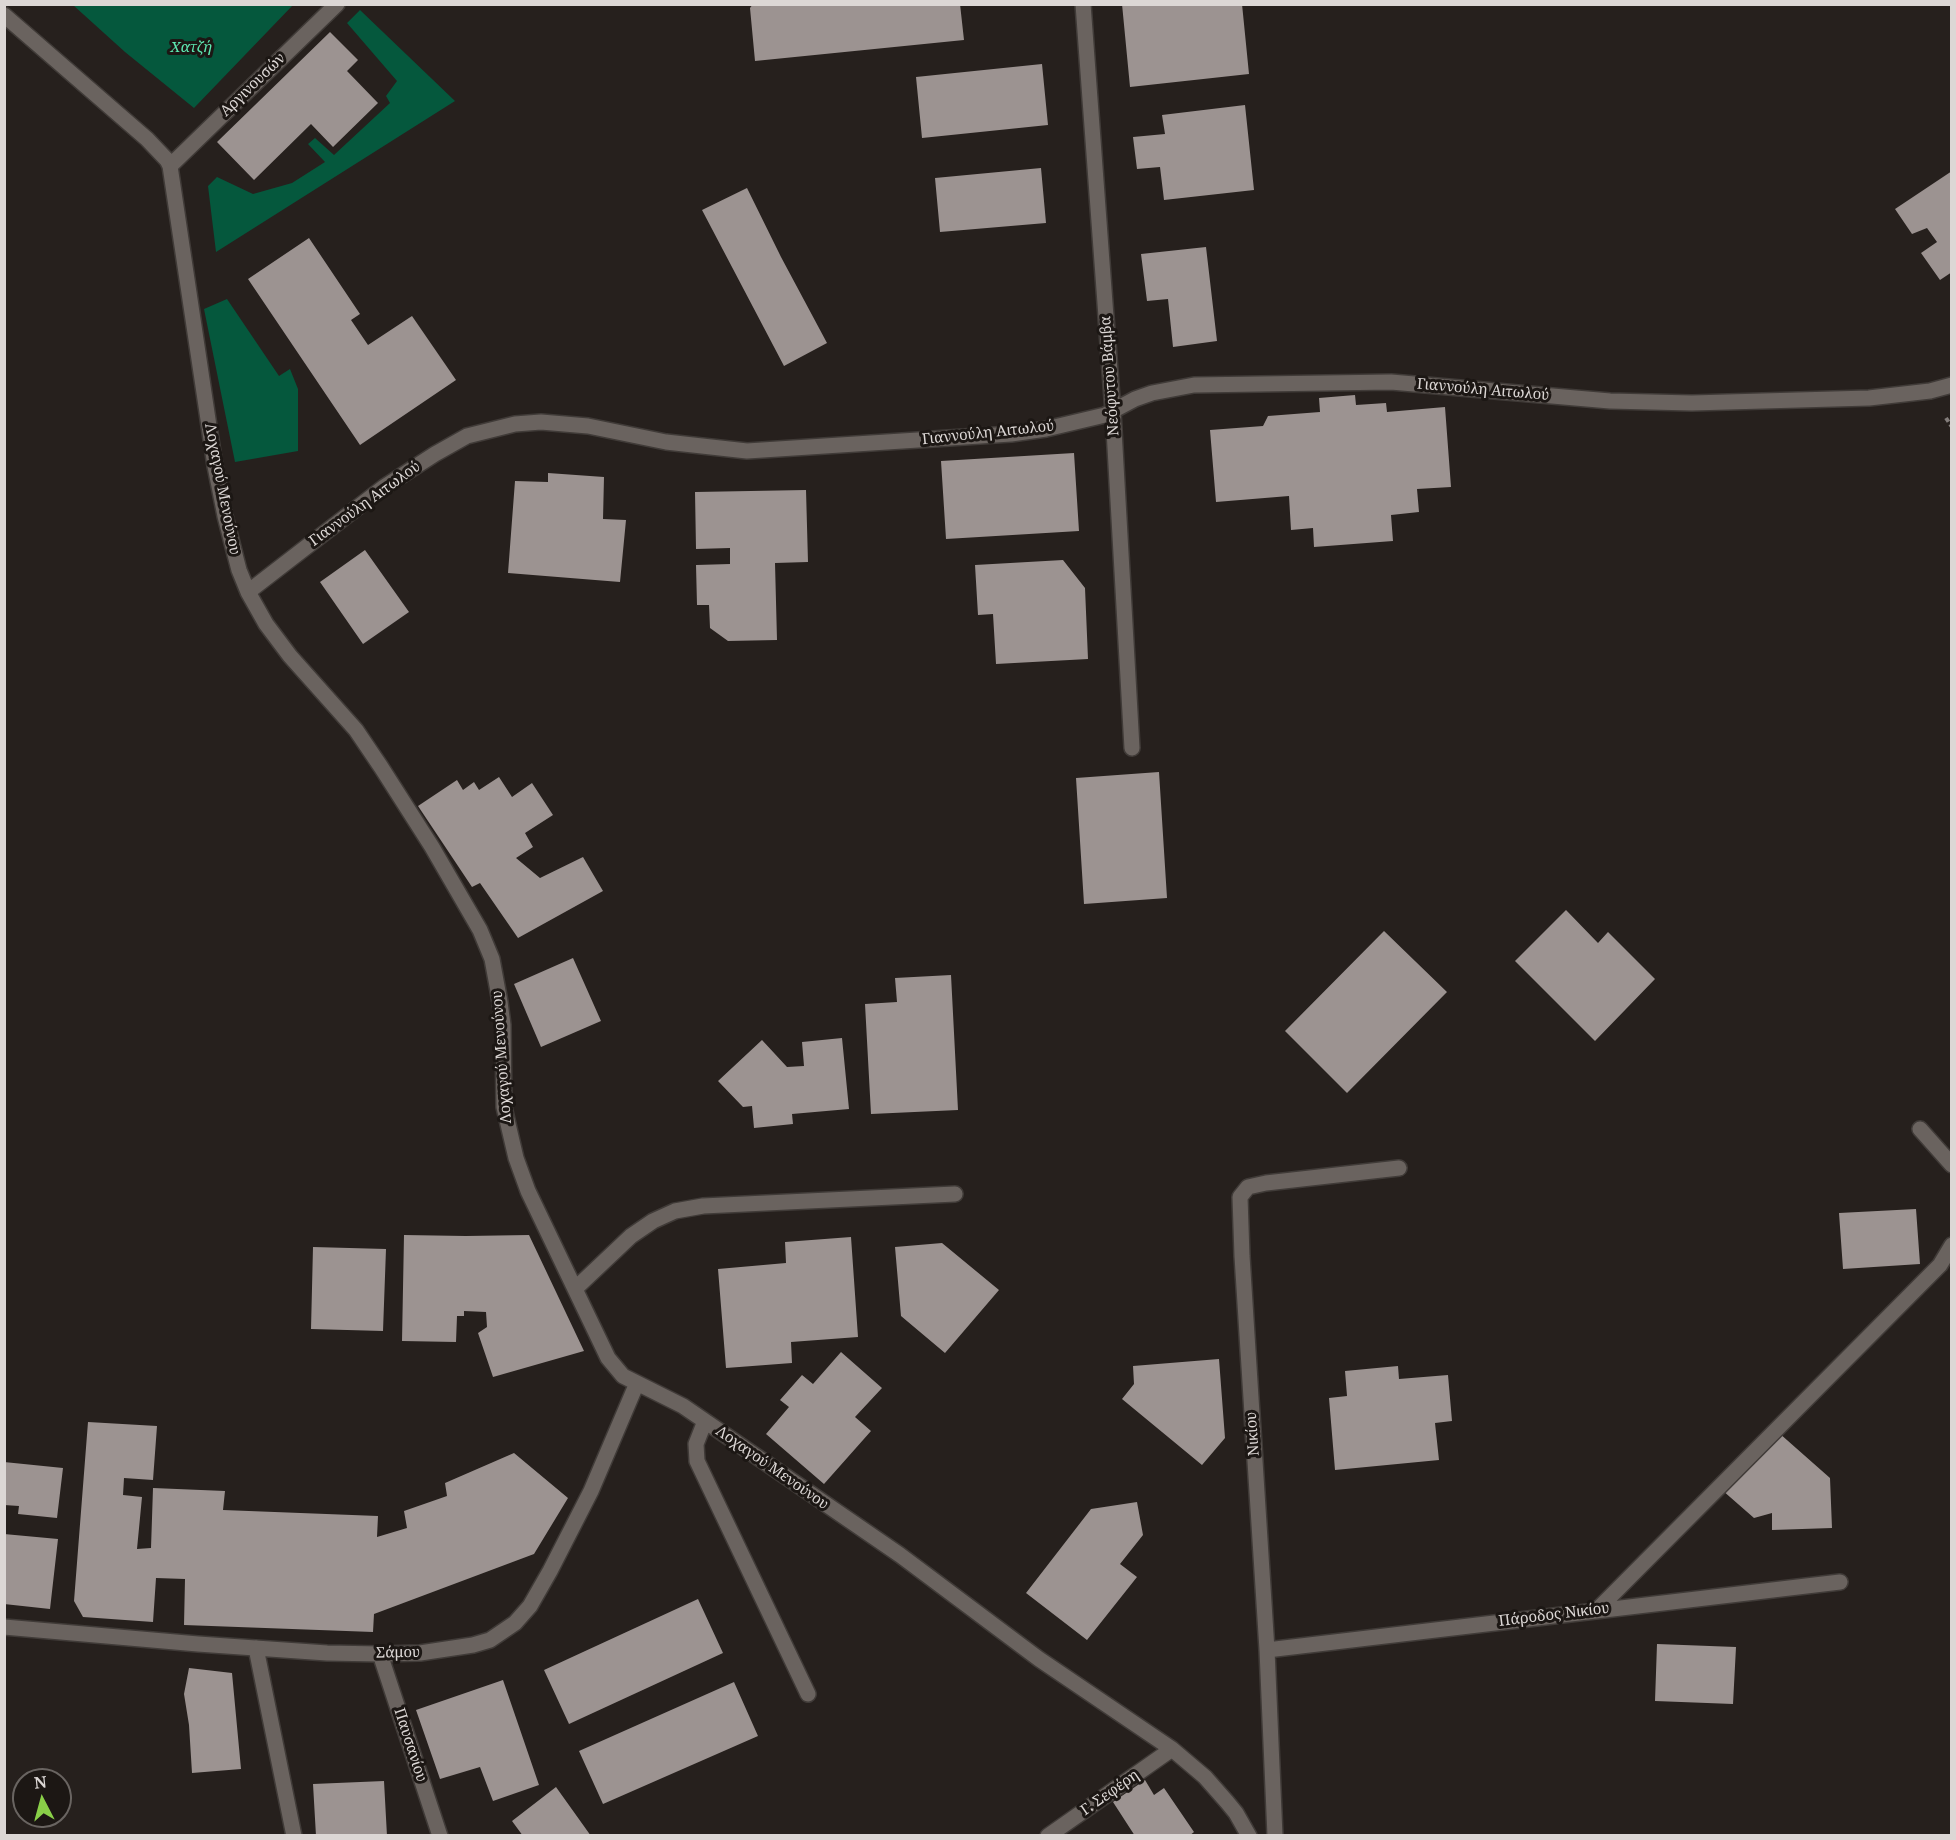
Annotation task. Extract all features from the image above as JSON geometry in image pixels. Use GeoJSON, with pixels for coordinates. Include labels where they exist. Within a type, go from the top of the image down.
{"type":"FeatureCollection","features":[{"type":"Feature","properties":{"kind":"street","name":"Αργινουσών"},"geometry":{"type":"LineString","coordinates":[[170,166],[337,4]]}},
{"type":"Feature","properties":{"kind":"street","name":"Νεόφυτου Βάμβα"},"geometry":{"type":"LineString","coordinates":[[1083,4],[1113,412],[1132,748]]}},
{"type":"Feature","properties":{"kind":"street"},"geometry":{"type":"LineString","coordinates":[[4,15],[147,139],[170,166]]}},
{"type":"Feature","properties":{"kind":"street","name":"Λοχαγού Μενούνου"},"geometry":{"type":"LineString","coordinates":[[170,166],[215,466],[233,549],[248,592],[266,624],[290,657],[356,730],[432,847],[485,940],[492,960],[503,1024],[504,1107],[511,1140],[528,1191],[608,1358],[620,1373],[705,1421],[900,1555],[1039,1659],[1172,1749],[1205,1777],[1236,1813],[1249,1836]]}},
{"type":"Feature","properties":{"kind":"street","name":"Γιαννούλη Αιτωλού"},"geometry":{"type":"LineString","coordinates":[[248,592],[409,470],[467,436],[507,425],[541,422],[565,424],[610,430],[666,442],[747,451],[1011,434],[1088,420],[1113,412],[1135,399],[1152,393],[1194,385],[1391,382],[1610,401],[1682,403],[1869,398],[1930,391],[1952,385]]}},
{"type":"Feature","properties":{"kind":"street"},"geometry":{"type":"LineString","coordinates":[[1920,1129],[1952,1165]]}},
{"type":"Feature","properties":{"kind":"street","name":"Νικίου"},"geometry":{"type":"LineString","coordinates":[[1275,1836],[1267,1650],[1242,1267],[1240,1197],[1248,1187],[1266,1182],[1399,1168]]}},
{"type":"Feature","properties":{"kind":"street"},"geometry":{"type":"LineString","coordinates":[[576,1288],[631,1236],[652,1221],[675,1211],[703,1206],[956,1194]]}},
{"type":"Feature","properties":{"kind":"street"},"geometry":{"type":"LineString","coordinates":[[1597,1610],[1940,1265],[1952,1245]]}},
{"type":"Feature","properties":{"kind":"street","name":"Σάμου"},"geometry":{"type":"LineString","coordinates":[[4,1627],[256,1648],[380,1654],[420,1653],[490,1640],[515,1623],[530,1606],[591,1491],[637,1383]]}},
{"type":"Feature","properties":{"kind":"street"},"geometry":{"type":"LineString","coordinates":[[705,1421],[696,1444],[697,1461],[808,1694]]}},
{"type":"Feature","properties":{"kind":"street","name":"Πάροδος Νικίου"},"geometry":{"type":"LineString","coordinates":[[1267,1650],[1840,1582]]}},
{"type":"Feature","properties":{"kind":"street"},"geometry":{"type":"LineString","coordinates":[[256,1648],[294,1836]]}},
{"type":"Feature","properties":{"kind":"street","name":"Παυσανίου"},"geometry":{"type":"LineString","coordinates":[[380,1654],[440,1836]]}},
{"type":"Feature","properties":{"kind":"street","name":"Γ. Σεφέρη"},"geometry":{"type":"LineString","coordinates":[[1048,1836],[1172,1749]]}},
{"type":"Feature","properties":{"kind":"green space","name":"Χατζή"},"geometry":{"type":"Polygon","coordinates":[[[73,5],[293,5],[194,108],[125,52],[73,5]]]}},
{"type":"Feature","properties":{"kind":"green space"},"geometry":{"type":"Polygon","coordinates":[[[360,10],[455,101],[216,252],[208,186],[217,177],[253,194],[292,183],[325,162],[308,144],[315,138],[334,155],[390,103],[386,96],[397,81],[347,23],[360,10]]]}},
{"type":"Feature","properties":{"kind":"green space"},"geometry":{"type":"Polygon","coordinates":[[[227,299],[279,376],[290,369],[298,389],[298,451],[235,462],[204,309],[227,299]]]}},
{"type":"Feature","properties":{"kind":"building"},"geometry":{"type":"Polygon","coordinates":[[[753,4],[960,4],[964,40],[755,61],[750,8],[753,4]]]}},
{"type":"Feature","properties":{"kind":"building"},"geometry":{"type":"Polygon","coordinates":[[[1122,4],[1242,4],[1249,74],[1130,87],[1122,4]]]}},
{"type":"Feature","properties":{"kind":"building"},"geometry":{"type":"Polygon","coordinates":[[[330,32],[358,60],[347,71],[378,103],[333,147],[311,124],[254,180],[217,142],[330,32]]]}},
{"type":"Feature","properties":{"kind":"building"},"geometry":{"type":"Polygon","coordinates":[[[1042,64],[1048,125],[922,138],[916,77],[1042,64]]]}},
{"type":"Feature","properties":{"kind":"building"},"geometry":{"type":"Polygon","coordinates":[[[1245,105],[1254,190],[1164,200],[1160,167],[1137,169],[1133,137],[1165,134],[1162,115],[1245,105]]]}},
{"type":"Feature","properties":{"kind":"building"},"geometry":{"type":"Polygon","coordinates":[[[1041,168],[1046,223],[940,232],[935,178],[1041,168]]]}},
{"type":"Feature","properties":{"kind":"building"},"geometry":{"type":"Polygon","coordinates":[[[1952,171],[1952,272],[1940,280],[1921,253],[1937,242],[1927,228],[1912,234],[1895,209],[1952,171]]]}},
{"type":"Feature","properties":{"kind":"building"},"geometry":{"type":"Polygon","coordinates":[[[747,188],[827,343],[784,366],[702,210],[747,188]]]}},
{"type":"Feature","properties":{"kind":"building"},"geometry":{"type":"Polygon","coordinates":[[[309,238],[360,314],[351,320],[368,345],[412,316],[456,380],[360,445],[248,279],[309,238]]]}},
{"type":"Feature","properties":{"kind":"building"},"geometry":{"type":"Polygon","coordinates":[[[1206,247],[1217,341],[1173,347],[1168,299],[1147,301],[1141,254],[1206,247]]]}},
{"type":"Feature","properties":{"kind":"building"},"geometry":{"type":"Polygon","coordinates":[[[1355,395],[1356,405],[1386,403],[1387,412],[1445,407],[1451,487],[1417,489],[1419,512],[1391,515],[1393,541],[1314,547],[1313,528],[1291,530],[1289,496],[1216,502],[1210,430],[1263,426],[1268,416],[1320,412],[1319,398],[1355,395]]]}},
{"type":"Feature","properties":{"kind":"building"},"geometry":{"type":"Polygon","coordinates":[[[1074,453],[1079,531],[946,539],[941,461],[1074,453]]]}},
{"type":"Feature","properties":{"kind":"building"},"geometry":{"type":"Polygon","coordinates":[[[548,473],[604,477],[603,519],[626,520],[620,582],[508,573],[515,481],[548,482],[548,473]]]}},
{"type":"Feature","properties":{"kind":"building"},"geometry":{"type":"Polygon","coordinates":[[[806,490],[808,562],[775,563],[777,640],[728,641],[710,628],[709,605],[697,605],[696,565],[730,564],[730,548],[696,549],[695,492],[806,490]]]}},
{"type":"Feature","properties":{"kind":"building"},"geometry":{"type":"Polygon","coordinates":[[[365,550],[409,612],[363,644],[320,582],[365,550]]]}},
{"type":"Feature","properties":{"kind":"building"},"geometry":{"type":"Polygon","coordinates":[[[1063,560],[1085,588],[1088,659],[996,664],[993,614],[978,615],[975,565],[1063,560]]]}},
{"type":"Feature","properties":{"kind":"building"},"geometry":{"type":"Polygon","coordinates":[[[1159,772],[1167,898],[1084,904],[1076,778],[1159,772]]]}},
{"type":"Feature","properties":{"kind":"building"},"geometry":{"type":"Polygon","coordinates":[[[499,777],[512,797],[532,783],[553,815],[525,833],[533,847],[516,858],[540,878],[583,857],[603,891],[518,938],[480,883],[472,887],[418,806],[457,780],[463,790],[474,782],[479,790],[499,777]]]}},
{"type":"Feature","properties":{"kind":"building"},"geometry":{"type":"Polygon","coordinates":[[[1566,910],[1598,943],[1608,932],[1655,979],[1595,1041],[1515,961],[1566,910]]]}},
{"type":"Feature","properties":{"kind":"building"},"geometry":{"type":"Polygon","coordinates":[[[1384,931],[1447,992],[1347,1093],[1285,1031],[1384,931]]]}},
{"type":"Feature","properties":{"kind":"building"},"geometry":{"type":"Polygon","coordinates":[[[573,958],[601,1021],[541,1047],[514,984],[573,958]]]}},
{"type":"Feature","properties":{"kind":"building"},"geometry":{"type":"Polygon","coordinates":[[[951,975],[958,1110],[871,1114],[865,1004],[897,1002],[895,978],[951,975]]]}},
{"type":"Feature","properties":{"kind":"building"},"geometry":{"type":"Polygon","coordinates":[[[842,1038],[849,1109],[792,1114],[793,1124],[754,1128],[752,1106],[743,1107],[718,1081],[762,1040],[787,1067],[804,1066],[802,1042],[842,1038]]]}},
{"type":"Feature","properties":{"kind":"building"},"geometry":{"type":"Polygon","coordinates":[[[1916,1209],[1920,1264],[1843,1269],[1839,1213],[1916,1209]]]}},
{"type":"Feature","properties":{"kind":"building"},"geometry":{"type":"Polygon","coordinates":[[[404,1235],[529,1235],[584,1351],[493,1377],[478,1333],[487,1327],[486,1312],[464,1311],[464,1316],[457,1316],[456,1342],[402,1341],[404,1235]]]}},
{"type":"Feature","properties":{"kind":"building"},"geometry":{"type":"Polygon","coordinates":[[[851,1237],[858,1337],[791,1342],[792,1363],[726,1368],[718,1269],[786,1263],[785,1242],[851,1237]]]}},
{"type":"Feature","properties":{"kind":"building"},"geometry":{"type":"Polygon","coordinates":[[[942,1243],[999,1290],[945,1353],[901,1316],[895,1247],[942,1243]]]}},
{"type":"Feature","properties":{"kind":"building"},"geometry":{"type":"Polygon","coordinates":[[[313,1247],[386,1249],[383,1331],[311,1329],[313,1247]]]}},
{"type":"Feature","properties":{"kind":"building"},"geometry":{"type":"Polygon","coordinates":[[[841,1352],[882,1388],[855,1417],[871,1431],[824,1484],[766,1434],[789,1407],[780,1400],[802,1375],[813,1384],[841,1352]]]}},
{"type":"Feature","properties":{"kind":"building"},"geometry":{"type":"Polygon","coordinates":[[[1219,1359],[1225,1438],[1202,1465],[1122,1399],[1134,1384],[1133,1366],[1219,1359]]]}},
{"type":"Feature","properties":{"kind":"building"},"geometry":{"type":"Polygon","coordinates":[[[1398,1366],[1399,1379],[1448,1375],[1452,1421],[1435,1423],[1439,1460],[1335,1470],[1329,1398],[1347,1396],[1345,1371],[1398,1366]]]}},
{"type":"Feature","properties":{"kind":"building"},"geometry":{"type":"Polygon","coordinates":[[[88,1422],[157,1426],[153,1480],[124,1478],[123,1495],[142,1497],[137,1549],[151,1548],[153,1488],[225,1491],[223,1510],[378,1516],[377,1537],[407,1528],[404,1511],[447,1496],[445,1483],[514,1453],[568,1498],[534,1554],[374,1614],[373,1632],[184,1625],[185,1579],[156,1578],[153,1622],[83,1617],[74,1601],[88,1422]]]}},
{"type":"Feature","properties":{"kind":"building"},"geometry":{"type":"Polygon","coordinates":[[[1779,1433],[1830,1478],[1832,1528],[1772,1530],[1772,1513],[1754,1518],[1722,1490],[1779,1433]]]}},
{"type":"Feature","properties":{"kind":"building"},"geometry":{"type":"Polygon","coordinates":[[[4,1462],[63,1468],[57,1518],[18,1514],[19,1506],[4,1505],[4,1462]]]}},
{"type":"Feature","properties":{"kind":"building"},"geometry":{"type":"Polygon","coordinates":[[[1137,1502],[1143,1535],[1120,1564],[1137,1577],[1087,1640],[1026,1593],[1091,1509],[1137,1502]]]}},
{"type":"Feature","properties":{"kind":"building"},"geometry":{"type":"Polygon","coordinates":[[[4,1534],[58,1539],[50,1609],[4,1604],[4,1534]]]}},
{"type":"Feature","properties":{"kind":"building"},"geometry":{"type":"Polygon","coordinates":[[[698,1599],[723,1653],[569,1724],[544,1670],[698,1599]]]}},
{"type":"Feature","properties":{"kind":"building"},"geometry":{"type":"Polygon","coordinates":[[[1657,1644],[1736,1647],[1733,1704],[1655,1701],[1657,1644]]]}},
{"type":"Feature","properties":{"kind":"building"},"geometry":{"type":"Polygon","coordinates":[[[189,1668],[232,1673],[241,1769],[192,1773],[189,1725],[184,1694],[189,1668]]]}},
{"type":"Feature","properties":{"kind":"building"},"geometry":{"type":"Polygon","coordinates":[[[503,1680],[539,1785],[493,1801],[480,1767],[440,1779],[416,1710],[503,1680]]]}},
{"type":"Feature","properties":{"kind":"building"},"geometry":{"type":"Polygon","coordinates":[[[734,1682],[758,1736],[603,1804],[579,1751],[734,1682]]]}},
{"type":"Feature","properties":{"kind":"building"},"geometry":{"type":"Polygon","coordinates":[[[1145,1780],[1154,1795],[1164,1788],[1194,1832],[1189,1836],[1135,1836],[1113,1802],[1145,1780]]]}},
{"type":"Feature","properties":{"kind":"building"},"geometry":{"type":"Polygon","coordinates":[[[384,1781],[387,1836],[316,1836],[313,1784],[384,1781]]]}},
{"type":"Feature","properties":{"kind":"building"},"geometry":{"type":"Polygon","coordinates":[[[556,1787],[591,1836],[523,1836],[512,1821],[556,1787]]]}}]}
